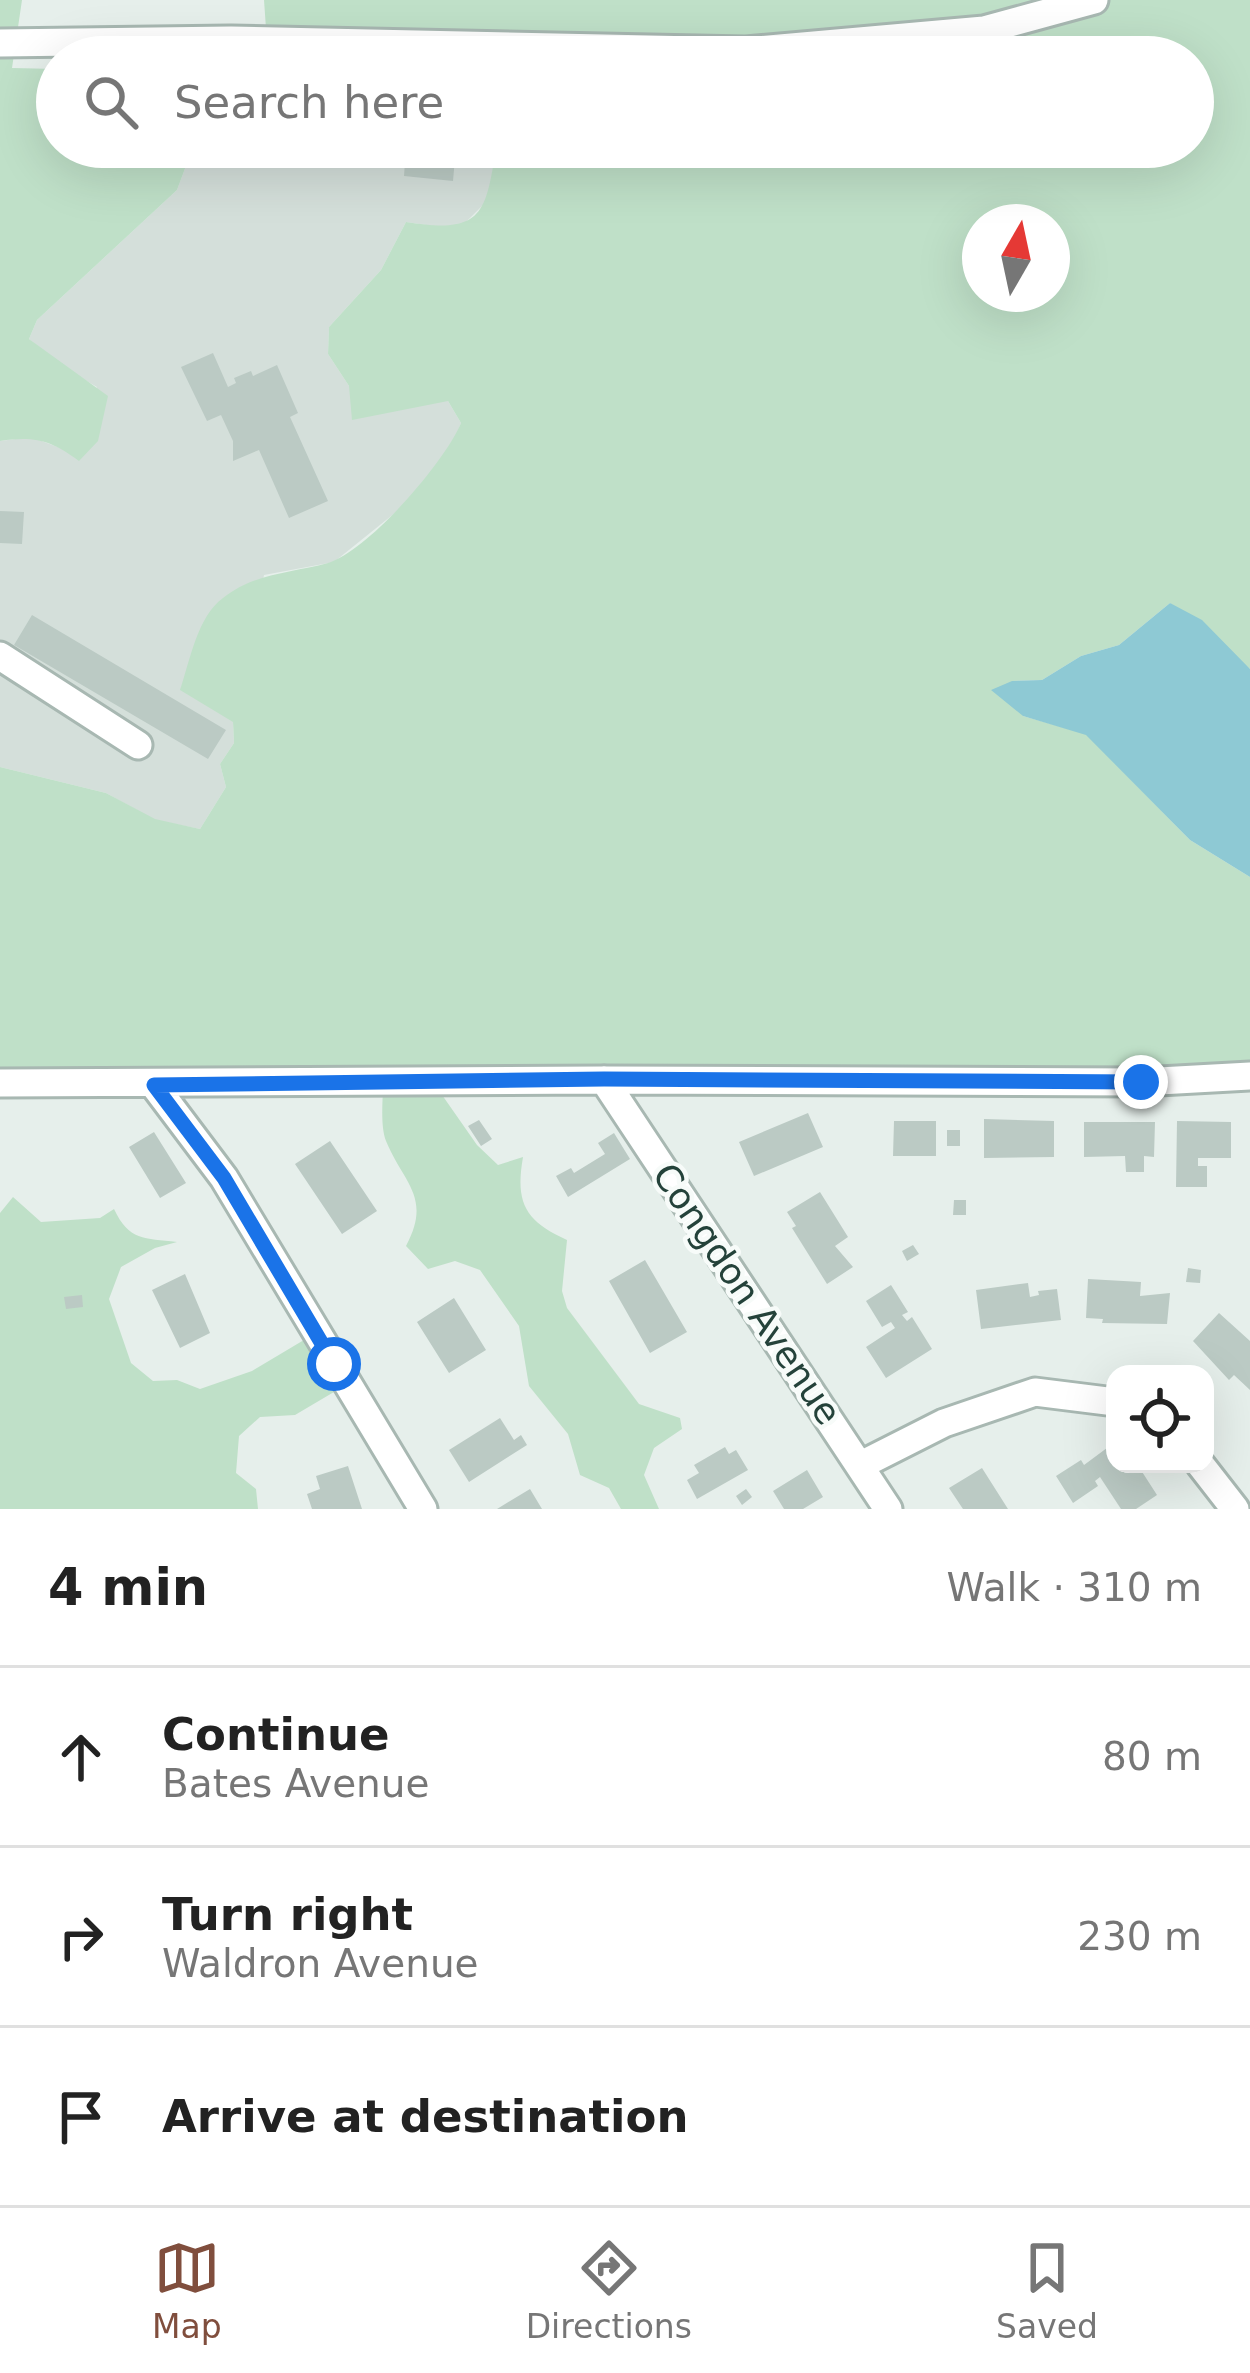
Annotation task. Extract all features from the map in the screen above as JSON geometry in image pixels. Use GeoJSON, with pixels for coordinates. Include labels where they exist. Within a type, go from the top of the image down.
{"type":"FeatureCollection","features":[{"type":"Feature","properties":{"kind":"street"},"geometry":{"type":"LineString","coordinates":[[919,36],[984,30],[1094,0]]}},
{"type":"Feature","properties":{"kind":"street"},"geometry":{"type":"LineString","coordinates":[[0,43],[36,43]]}},
{"type":"Feature","properties":{"kind":"street"},"geometry":{"type":"LineString","coordinates":[[0,656],[139,745]]}},
{"type":"Feature","properties":{"kind":"street"},"geometry":{"type":"LineString","coordinates":[[0,1083],[1141,1082],[1250,1076]]}},
{"type":"Feature","properties":{"kind":"street","name":"Congdon Avenue"},"geometry":{"type":"LineString","coordinates":[[604,1079],[888,1509]]}},
{"type":"Feature","properties":{"kind":"street"},"geometry":{"type":"LineString","coordinates":[[154,1085],[224,1178],[423,1509]]}},
{"type":"Feature","properties":{"kind":"street"},"geometry":{"type":"LineString","coordinates":[[861,1465],[944,1424],[1034,1392],[1106,1401]]}},
{"type":"Feature","properties":{"kind":"street"},"geometry":{"type":"LineString","coordinates":[[1207,1473],[1235,1509]]}},
{"type":"Feature","properties":{"kind":"shaded area"},"geometry":{"type":"Polygon","coordinates":[[[185,168],[493,168],[489,199],[464,224],[446,228],[406,222],[381,270],[329,327],[328,354],[349,386],[448,401],[461,423],[452,445],[406,504],[334,562],[264,575],[233,722],[234,743],[220,764],[226,787],[200,829],[155,820],[106,793],[0,767],[0,441],[31,437],[63,449],[97,387],[29,339],[37,320],[177,190],[185,168]]]}},
{"type":"Feature","properties":{"kind":"green space"},"geometry":{"type":"Polygon","coordinates":[[[0,0],[22,0],[12,68],[36,69],[36,168],[185,168],[177,190],[37,320],[29,339],[108,396],[98,441],[79,461],[42,441],[0,441],[0,0]]]}},
{"type":"Feature","properties":{"kind":"green space"},"geometry":{"type":"Polygon","coordinates":[[[264,0],[1250,0],[1250,669],[1170,603],[1119,645],[1081,656],[1042,680],[1012,681],[1023,716],[1086,734],[1190,840],[1250,877],[1250,1072],[433,1082],[477,1145],[498,1165],[523,1157],[521,1187],[526,1209],[541,1225],[567,1240],[562,1291],[567,1308],[639,1404],[680,1418],[682,1429],[654,1448],[644,1475],[659,1509],[621,1509],[609,1488],[580,1475],[568,1434],[529,1386],[519,1326],[480,1270],[455,1261],[428,1269],[406,1246],[416,1203],[384,1135],[383,1083],[0,1081],[0,767],[106,793],[155,819],[200,829],[226,787],[220,764],[234,743],[233,722],[180,690],[207,616],[223,598],[248,583],[328,563],[363,542],[422,481],[461,423],[448,401],[352,420],[349,386],[328,354],[329,327],[381,270],[406,222],[465,222],[483,204],[492,168],[1214,168],[1214,36],[267,36],[264,0]]]}},
{"type":"Feature","properties":{"kind":"green space"},"geometry":{"type":"Polygon","coordinates":[[[13,1197],[41,1222],[100,1218],[114,1209],[132,1232],[177,1242],[121,1267],[109,1299],[131,1363],[153,1381],[177,1380],[200,1389],[252,1371],[314,1334],[339,1389],[295,1415],[260,1417],[239,1436],[236,1473],[256,1489],[258,1509],[0,1509],[0,1213],[13,1197]]]}},
{"type":"Feature","properties":{"kind":"water"},"geometry":{"type":"Polygon","coordinates":[[[1170,603],[1202,620],[1250,669],[1250,877],[1190,840],[1086,735],[1023,716],[991,690],[1012,681],[1042,680],[1081,656],[1119,645],[1170,603]]]}},
{"type":"Feature","properties":{"kind":"building"},"geometry":{"type":"Polygon","coordinates":[[[405,168],[454,168],[453,181],[404,176],[405,168]]]}},
{"type":"Feature","properties":{"kind":"building"},"geometry":{"type":"Polygon","coordinates":[[[213,353],[228,387],[236,383],[234,378],[277,365],[298,413],[290,417],[328,501],[289,518],[259,450],[233,461],[233,441],[221,415],[207,421],[181,367],[213,353]]]}},
{"type":"Feature","properties":{"kind":"building"},"geometry":{"type":"Polygon","coordinates":[[[0,511],[24,512],[22,544],[0,543],[0,511]]]}},
{"type":"Feature","properties":{"kind":"building"},"geometry":{"type":"Polygon","coordinates":[[[32,615],[226,730],[208,759],[14,645],[32,615]]]}},
{"type":"Feature","properties":{"kind":"building"},"geometry":{"type":"Polygon","coordinates":[[[808,1113],[823,1147],[754,1176],[739,1142],[808,1113]]]}},
{"type":"Feature","properties":{"kind":"building"},"geometry":{"type":"Polygon","coordinates":[[[984,1119],[1054,1121],[1054,1157],[984,1158],[984,1119]]]}},
{"type":"Feature","properties":{"kind":"building"},"geometry":{"type":"Polygon","coordinates":[[[479,1120],[492,1139],[481,1146],[468,1126],[479,1120]]]}},
{"type":"Feature","properties":{"kind":"building"},"geometry":{"type":"Polygon","coordinates":[[[894,1121],[936,1121],[936,1156],[893,1156],[894,1121]]]}},
{"type":"Feature","properties":{"kind":"building"},"geometry":{"type":"Polygon","coordinates":[[[1177,1121],[1231,1122],[1231,1158],[1198,1158],[1198,1166],[1207,1166],[1207,1187],[1176,1187],[1177,1121]]]}},
{"type":"Feature","properties":{"kind":"building"},"geometry":{"type":"Polygon","coordinates":[[[1084,1122],[1155,1122],[1154,1157],[1144,1156],[1144,1172],[1126,1172],[1125,1156],[1084,1157],[1084,1122]]]}},
{"type":"Feature","properties":{"kind":"building"},"geometry":{"type":"Polygon","coordinates":[[[947,1130],[960,1130],[960,1146],[947,1146],[947,1130]]]}},
{"type":"Feature","properties":{"kind":"building"},"geometry":{"type":"Polygon","coordinates":[[[154,1132],[186,1183],[160,1198],[129,1147],[154,1132]]]}},
{"type":"Feature","properties":{"kind":"building"},"geometry":{"type":"Polygon","coordinates":[[[614,1133],[630,1159],[568,1197],[556,1176],[571,1168],[574,1173],[605,1154],[598,1143],[614,1133]]]}},
{"type":"Feature","properties":{"kind":"building"},"geometry":{"type":"Polygon","coordinates":[[[330,1141],[377,1211],[342,1234],[295,1164],[330,1141]]]}},
{"type":"Feature","properties":{"kind":"building"},"geometry":{"type":"Polygon","coordinates":[[[820,1192],[848,1237],[835,1246],[853,1267],[827,1284],[787,1212],[820,1192]]]}},
{"type":"Feature","properties":{"kind":"building"},"geometry":{"type":"Polygon","coordinates":[[[954,1200],[966,1200],[966,1215],[953,1215],[954,1200]]]}},
{"type":"Feature","properties":{"kind":"building"},"geometry":{"type":"Polygon","coordinates":[[[913,1245],[919,1254],[907,1261],[902,1251],[913,1245]]]}},
{"type":"Feature","properties":{"kind":"building"},"geometry":{"type":"Polygon","coordinates":[[[645,1260],[687,1332],[650,1353],[609,1281],[645,1260]]]}},
{"type":"Feature","properties":{"kind":"building"},"geometry":{"type":"Polygon","coordinates":[[[1188,1268],[1201,1270],[1200,1283],[1186,1282],[1188,1268]]]}},
{"type":"Feature","properties":{"kind":"building"},"geometry":{"type":"Polygon","coordinates":[[[185,1274],[210,1333],[180,1348],[152,1290],[185,1274]]]}},
{"type":"Feature","properties":{"kind":"building"},"geometry":{"type":"Polygon","coordinates":[[[1088,1279],[1141,1282],[1140,1296],[1170,1293],[1167,1324],[1102,1323],[1103,1319],[1086,1318],[1088,1279]]]}},
{"type":"Feature","properties":{"kind":"building"},"geometry":{"type":"Polygon","coordinates":[[[1028,1283],[1030,1297],[1057,1289],[1061,1320],[981,1329],[976,1290],[1028,1283]]]}},
{"type":"Feature","properties":{"kind":"building"},"geometry":{"type":"Polygon","coordinates":[[[891,1285],[908,1312],[902,1315],[907,1321],[912,1317],[932,1349],[886,1378],[866,1347],[895,1328],[891,1322],[882,1327],[866,1301],[891,1285]]]}},
{"type":"Feature","properties":{"kind":"building"},"geometry":{"type":"Polygon","coordinates":[[[82,1295],[83,1307],[66,1309],[64,1297],[82,1295]]]}},
{"type":"Feature","properties":{"kind":"building"},"geometry":{"type":"Polygon","coordinates":[[[454,1298],[486,1350],[449,1373],[417,1322],[454,1298]]]}},
{"type":"Feature","properties":{"kind":"building"},"geometry":{"type":"Polygon","coordinates":[[[1219,1313],[1250,1341],[1250,1390],[1234,1375],[1229,1380],[1193,1341],[1219,1313]]]}},
{"type":"Feature","properties":{"kind":"building"},"geometry":{"type":"Polygon","coordinates":[[[500,1418],[514,1440],[521,1435],[527,1445],[469,1482],[449,1450],[500,1418]]]}},
{"type":"Feature","properties":{"kind":"building"},"geometry":{"type":"Polygon","coordinates":[[[725,1447],[729,1454],[736,1450],[748,1470],[697,1499],[687,1480],[699,1473],[694,1465],[725,1447]]]}},
{"type":"Feature","properties":{"kind":"building"},"geometry":{"type":"Polygon","coordinates":[[[1106,1449],[1106,1473],[1143,1473],[1157,1495],[1136,1509],[1121,1509],[1100,1477],[1095,1481],[1098,1486],[1073,1503],[1056,1476],[1081,1460],[1084,1465],[1106,1449]]]}},
{"type":"Feature","properties":{"kind":"building"},"geometry":{"type":"Polygon","coordinates":[[[348,1466],[362,1509],[312,1509],[307,1494],[320,1489],[316,1476],[348,1466]]]}},
{"type":"Feature","properties":{"kind":"building"},"geometry":{"type":"Polygon","coordinates":[[[982,1468],[1008,1509],[963,1509],[949,1488],[982,1468]]]}},
{"type":"Feature","properties":{"kind":"building"},"geometry":{"type":"Polygon","coordinates":[[[807,1470],[823,1497],[803,1509],[784,1509],[773,1491],[807,1470]]]}},
{"type":"Feature","properties":{"kind":"building"},"geometry":{"type":"Polygon","coordinates":[[[530,1489],[542,1509],[497,1509],[530,1489]]]}},
{"type":"Feature","properties":{"kind":"building"},"geometry":{"type":"Polygon","coordinates":[[[746,1489],[752,1497],[742,1505],[736,1496],[746,1489]]]}},
{"type":"Feature","properties":{"kind":"route"},"geometry":{"type":"LineString","coordinates":[[334,1364],[224,1178],[154,1085],[604,1079],[1141,1082]]}}]}
